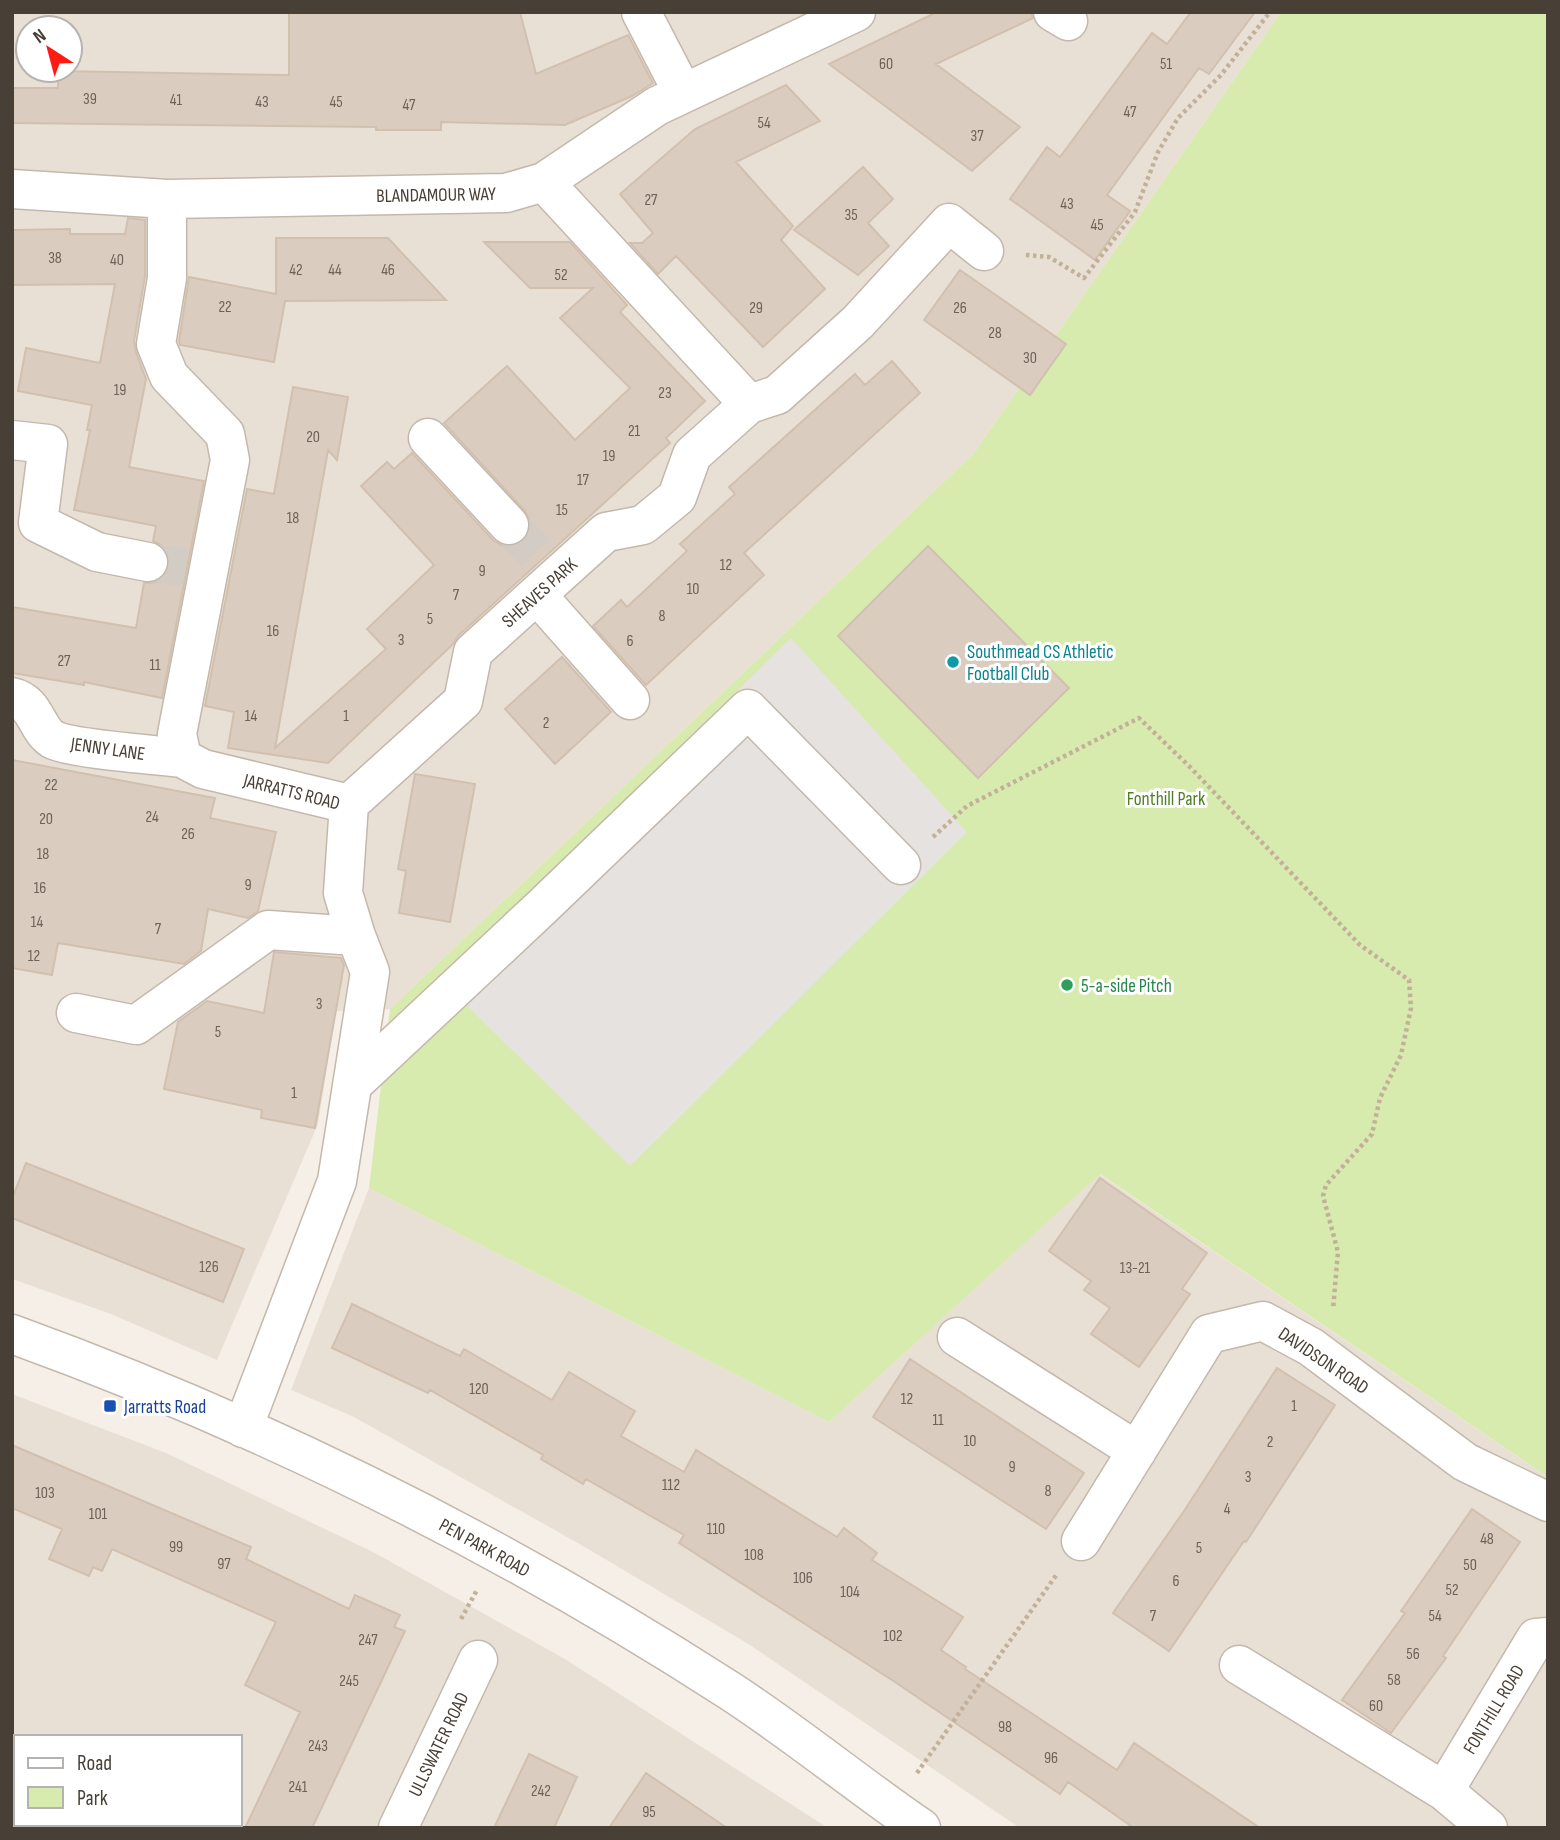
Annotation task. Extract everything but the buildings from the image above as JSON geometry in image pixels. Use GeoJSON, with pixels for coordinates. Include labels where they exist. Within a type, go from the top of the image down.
{"type":"FeatureCollection","features":[{"type":"Feature","properties":{"kind":"street"},"geometry":{"type":"LineString","coordinates":[[641,12],[683,93]]}},
{"type":"Feature","properties":{"kind":"street","name":"BLANDAMOUR WAY"},"geometry":{"type":"LineString","coordinates":[[12,190],[167,199],[506,193],[544,182],[657,106],[856,12]]}},
{"type":"Feature","properties":{"kind":"street"},"geometry":{"type":"LineString","coordinates":[[544,182],[749,404]]}},
{"type":"Feature","properties":{"kind":"street"},"geometry":{"type":"LineString","coordinates":[[167,199],[167,278],[156,344],[169,376],[225,434],[230,460],[202,570],[177,734],[182,758]]}},
{"type":"Feature","properties":{"kind":"street","name":"SHEAVES PARK"},"geometry":{"type":"LineString","coordinates":[[349,804],[463,701],[473,652],[545,578],[606,532],[643,526],[677,496],[692,455],[749,404],[777,395],[787,386],[858,321],[948,223],[984,251]]}},
{"type":"Feature","properties":{"kind":"street"},"geometry":{"type":"LineString","coordinates":[[428,438],[509,525]]}},
{"type":"Feature","properties":{"kind":"street"},"geometry":{"type":"LineString","coordinates":[[12,440],[48,444],[38,523],[97,552],[148,562]]}},
{"type":"Feature","properties":{"kind":"street"},"geometry":{"type":"LineString","coordinates":[[545,578],[630,700]]}},
{"type":"Feature","properties":{"kind":"street","name":"JENNY LANE"},"geometry":{"type":"LineString","coordinates":[[12,697],[20,698],[32,709],[51,738],[70,744],[182,758]]}},
{"type":"Feature","properties":{"kind":"street"},"geometry":{"type":"LineString","coordinates":[[352,1085],[748,709],[901,865]]}},
{"type":"Feature","properties":{"kind":"street","name":"JARRATTS ROAD"},"geometry":{"type":"LineString","coordinates":[[182,758],[204,769],[349,804],[343,893],[370,972],[337,1181],[243,1428]]}},
{"type":"Feature","properties":{"kind":"street"},"geometry":{"type":"LineString","coordinates":[[76,1013],[136,1025],[268,930],[356,936]]}},
{"type":"Feature","properties":{"kind":"street","name":"DAVIDSON ROAD"},"geometry":{"type":"LineString","coordinates":[[1081,1541],[1209,1334],[1263,1321],[1329,1359],[1465,1462],[1548,1502]]}},
{"type":"Feature","properties":{"kind":"street","name":"PEN PARK ROAD"},"geometry":{"type":"LineString","coordinates":[[12,1334],[85,1360],[353,1477],[500,1552],[728,1690],[907,1818]]}},
{"type":"Feature","properties":{"kind":"street"},"geometry":{"type":"LineString","coordinates":[[957,1337],[1137,1451]]}},
{"type":"Feature","properties":{"kind":"street","name":"FONTHILL ROAD"},"geometry":{"type":"LineString","coordinates":[[1444,1791],[1536,1638],[1548,1637]]}},
{"type":"Feature","properties":{"kind":"street","name":"ULLSWATER ROAD"},"geometry":{"type":"LineString","coordinates":[[398,1828],[478,1660]]}},
{"type":"Feature","properties":{"kind":"street"},"geometry":{"type":"LineString","coordinates":[[1239,1665],[1444,1791],[1488,1828]]}},
{"type":"Feature","properties":{"kind":"path"},"geometry":{"type":"LineString","coordinates":[[984,251],[1049,257],[1084,278],[1135,212],[1158,152],[1178,118],[1221,75],[1269,12]]}},
{"type":"Feature","properties":{"kind":"path"},"geometry":{"type":"LineString","coordinates":[[901,865],[967,806],[1139,719],[1189,766],[1360,945],[1409,980],[1410,1008],[1401,1055],[1380,1098],[1372,1134],[1326,1185],[1324,1196],[1338,1252],[1329,1359]]}},
{"type":"Feature","properties":{"kind":"path"},"geometry":{"type":"LineString","coordinates":[[907,1818],[1081,1541]]}},
{"type":"Feature","properties":{"kind":"path"},"geometry":{"type":"LineString","coordinates":[[478,1660],[446,1644],[500,1552]]}},
{"type":"Feature","properties":{"kind":"shaded area"},"geometry":{"type":"Polygon","coordinates":[[[12,12],[1281,12],[974,453],[390,1009],[336,1011],[318,1124],[217,1360],[111,1314],[12,1279],[12,12]]]}},
{"type":"Feature","properties":{"kind":"shaded area"},"geometry":{"type":"Polygon","coordinates":[[[791,638],[967,832],[630,1166],[441,980],[791,638]]]}},
{"type":"Feature","properties":{"kind":"shaded area"},"geometry":{"type":"Polygon","coordinates":[[[1099,1174],[1548,1477],[1548,1828],[1020,1828],[750,1645],[583,1546],[354,1417],[291,1390],[369,1188],[829,1422],[1099,1174]]]}},
{"type":"Feature","properties":{"kind":"shaded area"},"geometry":{"type":"Polygon","coordinates":[[[12,1394],[166,1453],[375,1553],[565,1659],[828,1828],[12,1828],[12,1394]]]}},
{"type":"Feature","properties":{"kind":"green space","name":"Fonthill Park"},"geometry":{"type":"Polygon","coordinates":[[[1281,12],[1548,12],[1548,1477],[1100,1174],[829,1422],[369,1188],[390,1009],[974,453],[1281,12]]]}},
{"type":"Feature","properties":{"kind":"tunnel"},"geometry":{"type":"LineString","coordinates":[[509,525],[543,561]]}},
{"type":"Feature","properties":{"kind":"tunnel"},"geometry":{"type":"LineString","coordinates":[[148,562],[194,569]]}},
{"type":"Feature","properties":{"kind":"place","name":"Southmead CS Athletic Football Club"},"geometry":{"type":"Point","coordinates":[953,662]}},
{"type":"Feature","properties":{"kind":"place","name":"5-a-side Pitch"},"geometry":{"type":"Point","coordinates":[1067,985]}},
{"type":"Feature","properties":{"kind":"place","name":"Jarratts Road"},"geometry":{"type":"Point","coordinates":[110,1406]}}]}
